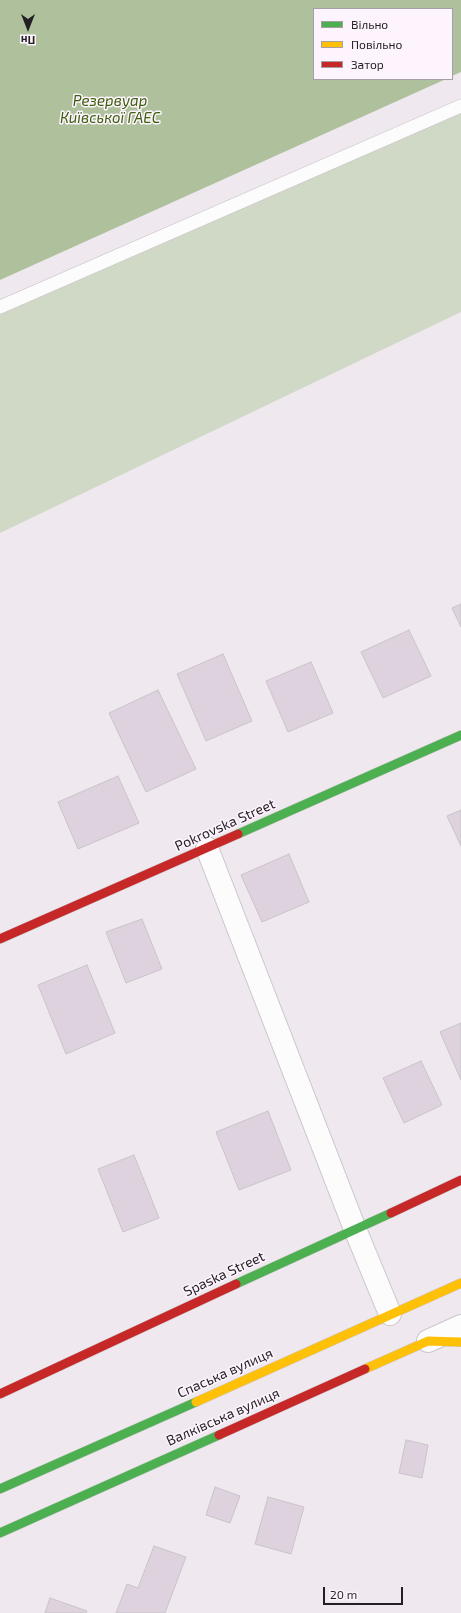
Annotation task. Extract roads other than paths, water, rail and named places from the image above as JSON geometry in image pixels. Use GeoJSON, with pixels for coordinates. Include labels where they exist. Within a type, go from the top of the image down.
{"type":"FeatureCollection","features":[{"type":"Feature","properties":{"kind":"street","name":"Pokrovska Street"},"geometry":{"type":"LineString","coordinates":[[0,939],[461,735]]}},
{"type":"Feature","properties":{"kind":"street"},"geometry":{"type":"LineString","coordinates":[[207,848],[354,1229],[390,1314]]}},
{"type":"Feature","properties":{"kind":"street","name":"Spaska Street"},"geometry":{"type":"LineString","coordinates":[[0,1394],[461,1180]]}},
{"type":"Feature","properties":{"kind":"street","name":"Спаська вулиця"},"geometry":{"type":"LineString","coordinates":[[0,1489],[461,1283]]}},
{"type":"Feature","properties":{"kind":"street"},"geometry":{"type":"LineString","coordinates":[[428,1341],[461,1326]]}},
{"type":"Feature","properties":{"kind":"street","name":"Валківська вулиця"},"geometry":{"type":"LineString","coordinates":[[0,1533],[428,1341],[461,1342]]}},
{"type":"Feature","properties":{"kind":"lane"},"geometry":{"type":"LineString","coordinates":[[0,307],[461,106]]}},
{"type":"Feature","properties":{"kind":"water","name":"Резервуар Київської ГАЕС"},"geometry":{"type":"Polygon","coordinates":[[[0,0],[461,0],[461,72],[453,76],[453,8],[313,8],[313,80],[444,80],[0,280],[0,0]]]}}]}
